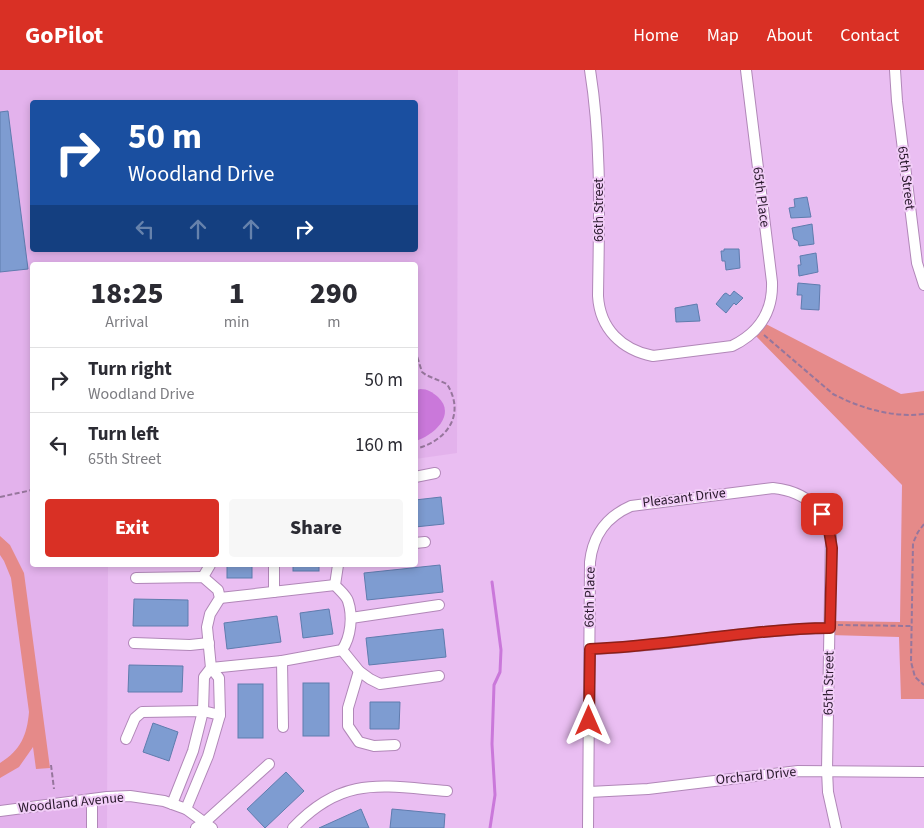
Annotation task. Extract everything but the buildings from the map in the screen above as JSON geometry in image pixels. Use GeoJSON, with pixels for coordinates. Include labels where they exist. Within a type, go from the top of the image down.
{"type":"FeatureCollection","features":[{"type":"Feature","properties":{"kind":"street","name":"66th Street"},"geometry":{"type":"LineString","coordinates":[[590,70],[599,158],[599,301],[606,324],[613,335],[621,343],[641,353],[666,355],[732,346],[743,340],[759,326]]}},
{"type":"Feature","properties":{"kind":"street","name":"65th Place"},"geometry":{"type":"LineString","coordinates":[[746,70],[772,282],[771,302],[759,326]]}},
{"type":"Feature","properties":{"kind":"street","name":"65th Street"},"geometry":{"type":"LineString","coordinates":[[895,70],[896,100],[917,263],[924,285]]}},
{"type":"Feature","properties":{"kind":"street"},"geometry":{"type":"LineString","coordinates":[[418,476],[435,473]]}},
{"type":"Feature","properties":{"kind":"street","name":"65th Street"},"geometry":{"type":"LineString","coordinates":[[765,488],[784,489],[805,498],[822,514],[828,525],[832,548],[827,770],[828,792],[836,828]]}},
{"type":"Feature","properties":{"kind":"street","name":"Pleasant Drive"},"geometry":{"type":"LineString","coordinates":[[608,521],[620,511],[642,503],[765,488]]}},
{"type":"Feature","properties":{"kind":"street","name":"66th Place"},"geometry":{"type":"LineString","coordinates":[[588,828],[591,551],[595,538],[608,521]]}},
{"type":"Feature","properties":{"kind":"street"},"geometry":{"type":"LineString","coordinates":[[203,577],[209,567]]}},
{"type":"Feature","properties":{"kind":"street"},"geometry":{"type":"LineString","coordinates":[[274,567],[274,592]]}},
{"type":"Feature","properties":{"kind":"street"},"geometry":{"type":"LineString","coordinates":[[172,804],[193,751],[203,711],[204,677],[211,668],[282,661],[342,650],[347,644],[351,618],[348,600],[336,585],[338,567]]}},
{"type":"Feature","properties":{"kind":"street"},"geometry":{"type":"LineString","coordinates":[[136,578],[203,577],[218,590],[220,598],[210,614],[207,627],[211,668],[219,678],[220,715],[208,756],[186,809]]}},
{"type":"Feature","properties":{"kind":"street"},"geometry":{"type":"LineString","coordinates":[[220,598],[336,585]]}},
{"type":"Feature","properties":{"kind":"street"},"geometry":{"type":"LineString","coordinates":[[351,618],[439,605]]}},
{"type":"Feature","properties":{"kind":"street"},"geometry":{"type":"LineString","coordinates":[[590,649],[649,646],[830,626]]}},
{"type":"Feature","properties":{"kind":"street"},"geometry":{"type":"LineString","coordinates":[[134,643],[190,645],[209,643]]}},
{"type":"Feature","properties":{"kind":"street"},"geometry":{"type":"LineString","coordinates":[[342,650],[360,671],[380,684],[439,676]]}},
{"type":"Feature","properties":{"kind":"street"},"geometry":{"type":"LineString","coordinates":[[282,661],[283,727]]}},
{"type":"Feature","properties":{"kind":"street"},"geometry":{"type":"LineString","coordinates":[[360,671],[348,708],[348,726],[360,742],[374,746],[395,745]]}},
{"type":"Feature","properties":{"kind":"street"},"geometry":{"type":"LineString","coordinates":[[126,739],[135,718],[142,712],[154,710],[203,711],[220,715]]}},
{"type":"Feature","properties":{"kind":"street"},"geometry":{"type":"LineString","coordinates":[[203,824],[269,764]]}},
{"type":"Feature","properties":{"kind":"street","name":"Orchard Drive"},"geometry":{"type":"LineString","coordinates":[[589,792],[648,789],[798,771],[924,772]]}},
{"type":"Feature","properties":{"kind":"street"},"geometry":{"type":"LineString","coordinates":[[293,828],[306,814],[327,800],[351,790],[375,786],[447,791]]}},
{"type":"Feature","properties":{"kind":"street","name":"Woodland Avenue"},"geometry":{"type":"LineString","coordinates":[[0,811],[130,796],[148,798],[186,809],[203,824]]}},
{"type":"Feature","properties":{"kind":"street"},"geometry":{"type":"LineString","coordinates":[[92,799],[92,828]]}},
{"type":"Feature","properties":{"kind":"path"},"geometry":{"type":"LineString","coordinates":[[759,326],[833,394],[875,410],[898,414],[923,415]]}},
{"type":"Feature","properties":{"kind":"path"},"geometry":{"type":"LineString","coordinates":[[418,359],[422,372],[447,384],[454,399],[455,410],[444,435],[436,442],[418,448]]}},
{"type":"Feature","properties":{"kind":"path"},"geometry":{"type":"LineString","coordinates":[[0,497],[30,490]]}},
{"type":"Feature","properties":{"kind":"path"},"geometry":{"type":"LineString","coordinates":[[924,524],[913,543],[911,626],[911,662],[915,677],[924,685]]}},
{"type":"Feature","properties":{"kind":"path"},"geometry":{"type":"LineString","coordinates":[[830,626],[911,626]]}},
{"type":"Feature","properties":{"kind":"path"},"geometry":{"type":"LineString","coordinates":[[51,765],[54,789]]}},
{"type":"Feature","properties":{"kind":"shaded area"},"geometry":{"type":"Polygon","coordinates":[[[0,70],[458,70],[457,453],[418,459],[418,262],[30,262],[30,567],[108,567],[107,828],[0,828],[0,70]]]}},
{"type":"Feature","properties":{"kind":"shaded area"},"geometry":{"type":"Polygon","coordinates":[[[762,322],[901,394],[924,391],[924,699],[901,699],[899,637],[830,635],[830,621],[900,622],[902,485],[753,333],[762,322]]]}},
{"type":"Feature","properties":{"kind":"shaded area"},"geometry":{"type":"Polygon","coordinates":[[[418,390],[430,391],[438,397],[445,411],[444,418],[435,430],[418,440],[418,390]]]}},
{"type":"Feature","properties":{"kind":"shaded area"},"geometry":{"type":"Polygon","coordinates":[[[0,536],[10,545],[24,573],[50,768],[36,769],[33,747],[19,767],[0,778],[0,763],[13,753],[22,741],[27,728],[29,712],[11,578],[0,555],[0,536]]]}},
{"type":"Feature","properties":{"kind":"waterway"},"geometry":{"type":"LineString","coordinates":[[490,828],[495,795],[492,744],[494,685],[500,672],[501,650],[492,582]]}},
{"type":"Feature","properties":{"kind":"route"},"geometry":{"type":"LineString","coordinates":[[589,721],[590,649],[649,646],[798,628],[830,628],[832,548],[828,525],[822,514]]}}]}
